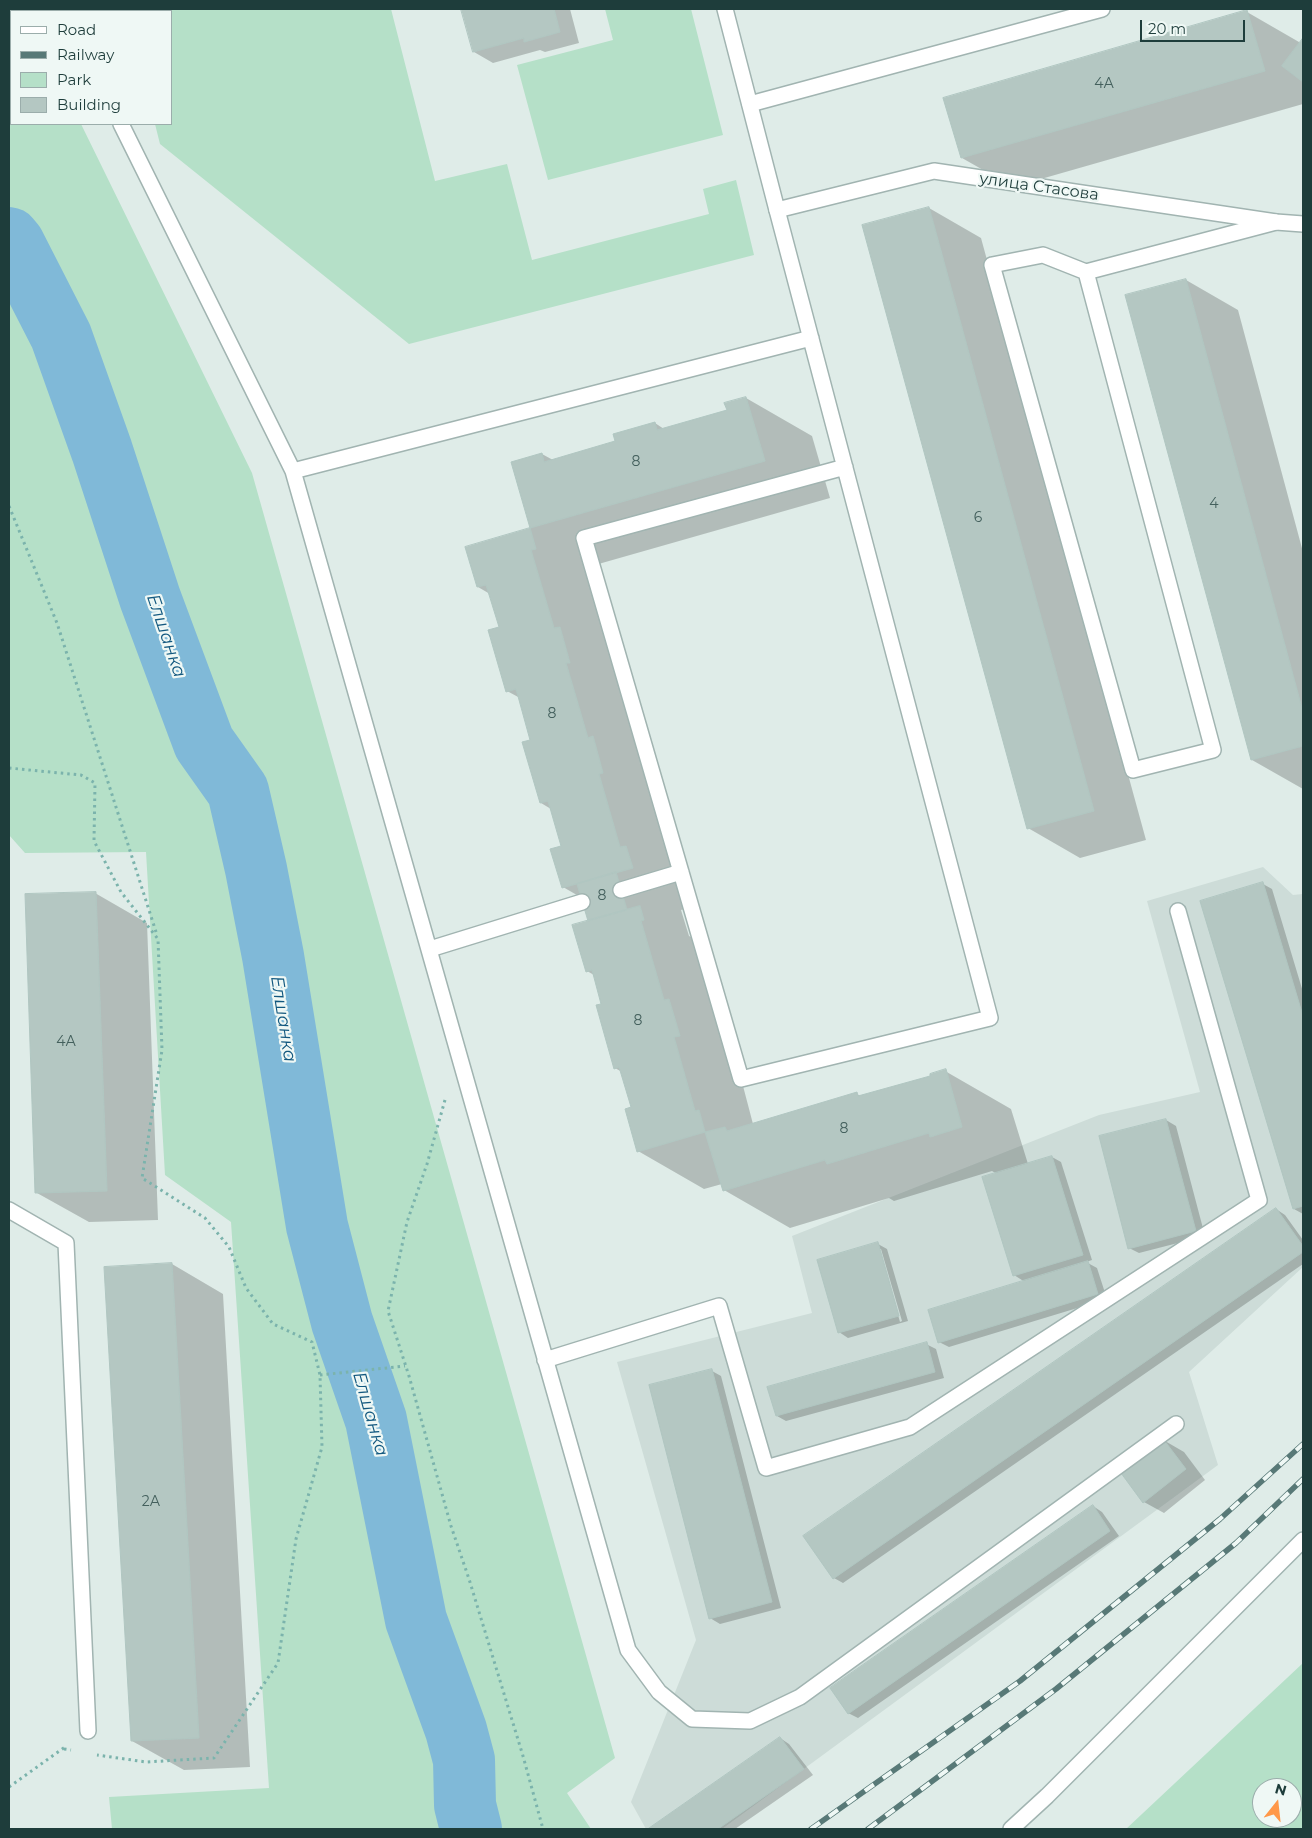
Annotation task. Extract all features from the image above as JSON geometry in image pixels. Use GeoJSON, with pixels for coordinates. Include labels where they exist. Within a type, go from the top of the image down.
{"type":"FeatureCollection","features":[{"type":"Feature","properties":{"kind":"street"},"geometry":{"type":"LineString","coordinates":[[725,9],[990,1018],[741,1079],[584,538],[845,467]]}},
{"type":"Feature","properties":{"kind":"street"},"geometry":{"type":"LineString","coordinates":[[750,104],[1102,9]]}},
{"type":"Feature","properties":{"kind":"street"},"geometry":{"type":"LineString","coordinates":[[122,125],[293,471],[628,1650],[659,1692],[692,1719],[750,1721],[800,1696],[1176,1424]]}},
{"type":"Feature","properties":{"kind":"street","name":"улица Стасова"},"geometry":{"type":"LineString","coordinates":[[777,210],[934,171],[1276,222],[1303,224]]}},
{"type":"Feature","properties":{"kind":"street"},"geometry":{"type":"LineString","coordinates":[[1086,272],[1213,750],[1133,770],[992,265],[1044,255],[1086,272],[1276,222]]}},
{"type":"Feature","properties":{"kind":"street"},"geometry":{"type":"LineString","coordinates":[[293,471],[810,338]]}},
{"type":"Feature","properties":{"kind":"street"},"geometry":{"type":"LineString","coordinates":[[621,890],[681,872]]}},
{"type":"Feature","properties":{"kind":"street"},"geometry":{"type":"LineString","coordinates":[[430,949],[582,902]]}},
{"type":"Feature","properties":{"kind":"street"},"geometry":{"type":"LineString","coordinates":[[545,1360],[719,1306],[766,1468],[910,1427],[1259,1200],[1178,912]]}},
{"type":"Feature","properties":{"kind":"street"},"geometry":{"type":"LineString","coordinates":[[9,1210],[66,1243],[88,1731]]}},
{"type":"Feature","properties":{"kind":"street"},"geometry":{"type":"LineString","coordinates":[[1011,1829],[1047,1796],[1303,1540]]}},
{"type":"Feature","properties":{"kind":"path"},"geometry":{"type":"LineString","coordinates":[[9,506],[57,623],[158,939],[162,1050],[142,1178],[204,1218],[229,1248],[246,1288],[273,1324],[312,1342],[320,1375],[322,1447],[296,1539],[278,1664],[214,1758],[146,1762],[94,1755]]}},
{"type":"Feature","properties":{"kind":"path"},"geometry":{"type":"LineString","coordinates":[[9,768],[81,775],[95,783],[94,841],[121,892],[158,939]]}},
{"type":"Feature","properties":{"kind":"path"},"geometry":{"type":"LineString","coordinates":[[445,1098],[407,1222],[388,1311],[451,1526],[470,1579],[543,1829]]}},
{"type":"Feature","properties":{"kind":"path"},"geometry":{"type":"LineString","coordinates":[[320,1375],[405,1366]]}},
{"type":"Feature","properties":{"kind":"path"},"geometry":{"type":"LineString","coordinates":[[9,1788],[88,1731]]}},
{"type":"Feature","properties":{"kind":"path"},"geometry":{"type":"LineString","coordinates":[[64,1749],[79,1752]]}},
{"type":"Feature","properties":{"kind":"shaded area"},"geometry":{"type":"Polygon","coordinates":[[[1263,867],[1293,895],[1303,894],[1303,1267],[1189,1372],[1218,1465],[722,1829],[646,1829],[631,1802],[696,1640],[617,1362],[812,1313],[792,1236],[1099,1115],[1200,1092],[1147,901],[1263,867]]]}},
{"type":"Feature","properties":{"kind":"green space"},"geometry":{"type":"Polygon","coordinates":[[[9,9],[56,9],[10,10],[10,125],[81,125],[252,473],[615,1758],[567,1793],[591,1829],[112,1829],[109,1797],[269,1788],[231,1222],[165,1175],[146,852],[25,853],[9,835],[9,9]]]}},
{"type":"Feature","properties":{"kind":"green space"},"geometry":{"type":"Polygon","coordinates":[[[391,9],[435,181],[507,164],[532,260],[709,214],[703,189],[736,180],[754,255],[409,344],[160,144],[155,125],[172,125],[172,10],[128,10],[391,9]]]}},
{"type":"Feature","properties":{"kind":"green space"},"geometry":{"type":"Polygon","coordinates":[[[605,9],[691,9],[723,135],[548,180],[517,65],[613,40],[605,9]]]}},
{"type":"Feature","properties":{"kind":"green space"},"geometry":{"type":"Polygon","coordinates":[[[1303,1663],[1303,1829],[1126,1829],[1303,1663]]]}},
{"type":"Feature","properties":{"kind":"building"},"geometry":{"type":"Polygon","coordinates":[[[461,9],[554,9],[560,32],[524,42],[524,38],[473,52],[461,9]]]}},
{"type":"Feature","properties":{"kind":"building"},"geometry":{"type":"Polygon","coordinates":[[[1247,10],[1265,71],[961,158],[943,98],[1247,10]]]}},
{"type":"Feature","properties":{"kind":"building"},"geometry":{"type":"Polygon","coordinates":[[[1303,38],[1303,82],[1282,66],[1303,38]]]}},
{"type":"Feature","properties":{"kind":"building"},"geometry":{"type":"Polygon","coordinates":[[[929,207],[1094,811],[1027,829],[862,225],[929,207]]]}},
{"type":"Feature","properties":{"kind":"building"},"geometry":{"type":"Polygon","coordinates":[[[1186,279],[1303,712],[1303,746],[1251,760],[1125,295],[1186,279]]]}},
{"type":"Feature","properties":{"kind":"building"},"geometry":{"type":"Polygon","coordinates":[[[746,397],[765,461],[530,528],[511,462],[542,453],[544,462],[615,441],[613,434],[655,422],[657,430],[727,410],[724,403],[746,397]]]}},
{"type":"Feature","properties":{"kind":"building"},"geometry":{"type":"Polygon","coordinates":[[[530,528],[536,549],[531,550],[554,628],[560,627],[570,663],[566,663],[588,738],[593,736],[603,773],[599,774],[620,847],[626,846],[633,868],[562,888],[550,849],[561,846],[548,801],[540,803],[522,742],[530,740],[516,689],[506,692],[488,630],[499,627],[486,585],[477,587],[465,547],[530,528]]]}},
{"type":"Feature","properties":{"kind":"building"},"geometry":{"type":"Polygon","coordinates":[[[616,872],[627,910],[588,921],[577,884],[616,872]]]}},
{"type":"Feature","properties":{"kind":"building"},"geometry":{"type":"Polygon","coordinates":[[[1263,882],[1303,1016],[1303,1206],[1293,1209],[1200,901],[1263,882]]]}},
{"type":"Feature","properties":{"kind":"building"},"geometry":{"type":"Polygon","coordinates":[[[96,892],[107,1191],[35,1193],[25,894],[96,892]]]}},
{"type":"Feature","properties":{"kind":"building"},"geometry":{"type":"Polygon","coordinates":[[[640,906],[644,920],[641,921],[664,1000],[669,999],[680,1036],[674,1037],[695,1111],[699,1110],[705,1132],[637,1152],[625,1109],[631,1107],[619,1067],[614,1069],[596,1005],[601,1004],[592,970],[586,972],[572,925],[640,906]]]}},
{"type":"Feature","properties":{"kind":"building"},"geometry":{"type":"Polygon","coordinates":[[[946,1069],[962,1127],[930,1137],[929,1133],[827,1164],[825,1160],[723,1191],[705,1132],[725,1127],[727,1131],[857,1092],[858,1096],[930,1076],[930,1074],[946,1069]]]}},
{"type":"Feature","properties":{"kind":"building"},"geometry":{"type":"Polygon","coordinates":[[[1166,1119],[1196,1231],[1128,1249],[1099,1136],[1166,1119]]]}},
{"type":"Feature","properties":{"kind":"building"},"geometry":{"type":"Polygon","coordinates":[[[1052,1156],[1083,1255],[1013,1276],[982,1177],[1052,1156]]]}},
{"type":"Feature","properties":{"kind":"building"},"geometry":{"type":"Polygon","coordinates":[[[1276,1208],[1303,1246],[1303,1252],[833,1579],[803,1536],[1276,1208]]]}},
{"type":"Feature","properties":{"kind":"building"},"geometry":{"type":"Polygon","coordinates":[[[878,1242],[899,1316],[838,1333],[817,1260],[878,1242]]]}},
{"type":"Feature","properties":{"kind":"building"},"geometry":{"type":"Polygon","coordinates":[[[1088,1261],[1098,1294],[938,1343],[928,1310],[1088,1261]]]}},
{"type":"Feature","properties":{"kind":"building"},"geometry":{"type":"Polygon","coordinates":[[[172,1263],[199,1738],[131,1741],[104,1267],[172,1263]]]}},
{"type":"Feature","properties":{"kind":"building"},"geometry":{"type":"Polygon","coordinates":[[[927,1342],[935,1372],[776,1416],[767,1387],[927,1342]]]}},
{"type":"Feature","properties":{"kind":"building"},"geometry":{"type":"Polygon","coordinates":[[[712,1369],[772,1602],[709,1619],[649,1385],[712,1369]]]}},
{"type":"Feature","properties":{"kind":"building"},"geometry":{"type":"Polygon","coordinates":[[[1164,1440],[1186,1469],[1143,1503],[1121,1473],[1164,1440]]]}},
{"type":"Feature","properties":{"kind":"building"},"geometry":{"type":"Polygon","coordinates":[[[1093,1505],[1110,1531],[848,1714],[830,1688],[1093,1505]]]}},
{"type":"Feature","properties":{"kind":"building"},"geometry":{"type":"Polygon","coordinates":[[[780,1737],[804,1769],[718,1829],[648,1829],[780,1737]]]}},
{"type":"Feature","properties":{"kind":"waterway","name":"Елшанка"},"geometry":{"type":"LineString","coordinates":[[9,238],[14,244],[61,336],[102,451],[150,598],[204,743],[238,791],[273,956],[317,1226],[342,1322],[376,1420],[416,1620],[456,1730],[464,1760],[465,1805],[471,1829]]}},
{"type":"Feature","properties":{"kind":"railway"},"geometry":{"type":"LineString","coordinates":[[811,1829],[1020,1681],[1220,1519],[1303,1444]]}},
{"type":"Feature","properties":{"kind":"railway"},"geometry":{"type":"LineString","coordinates":[[868,1829],[1056,1689],[1236,1543],[1303,1479]]}}]}
